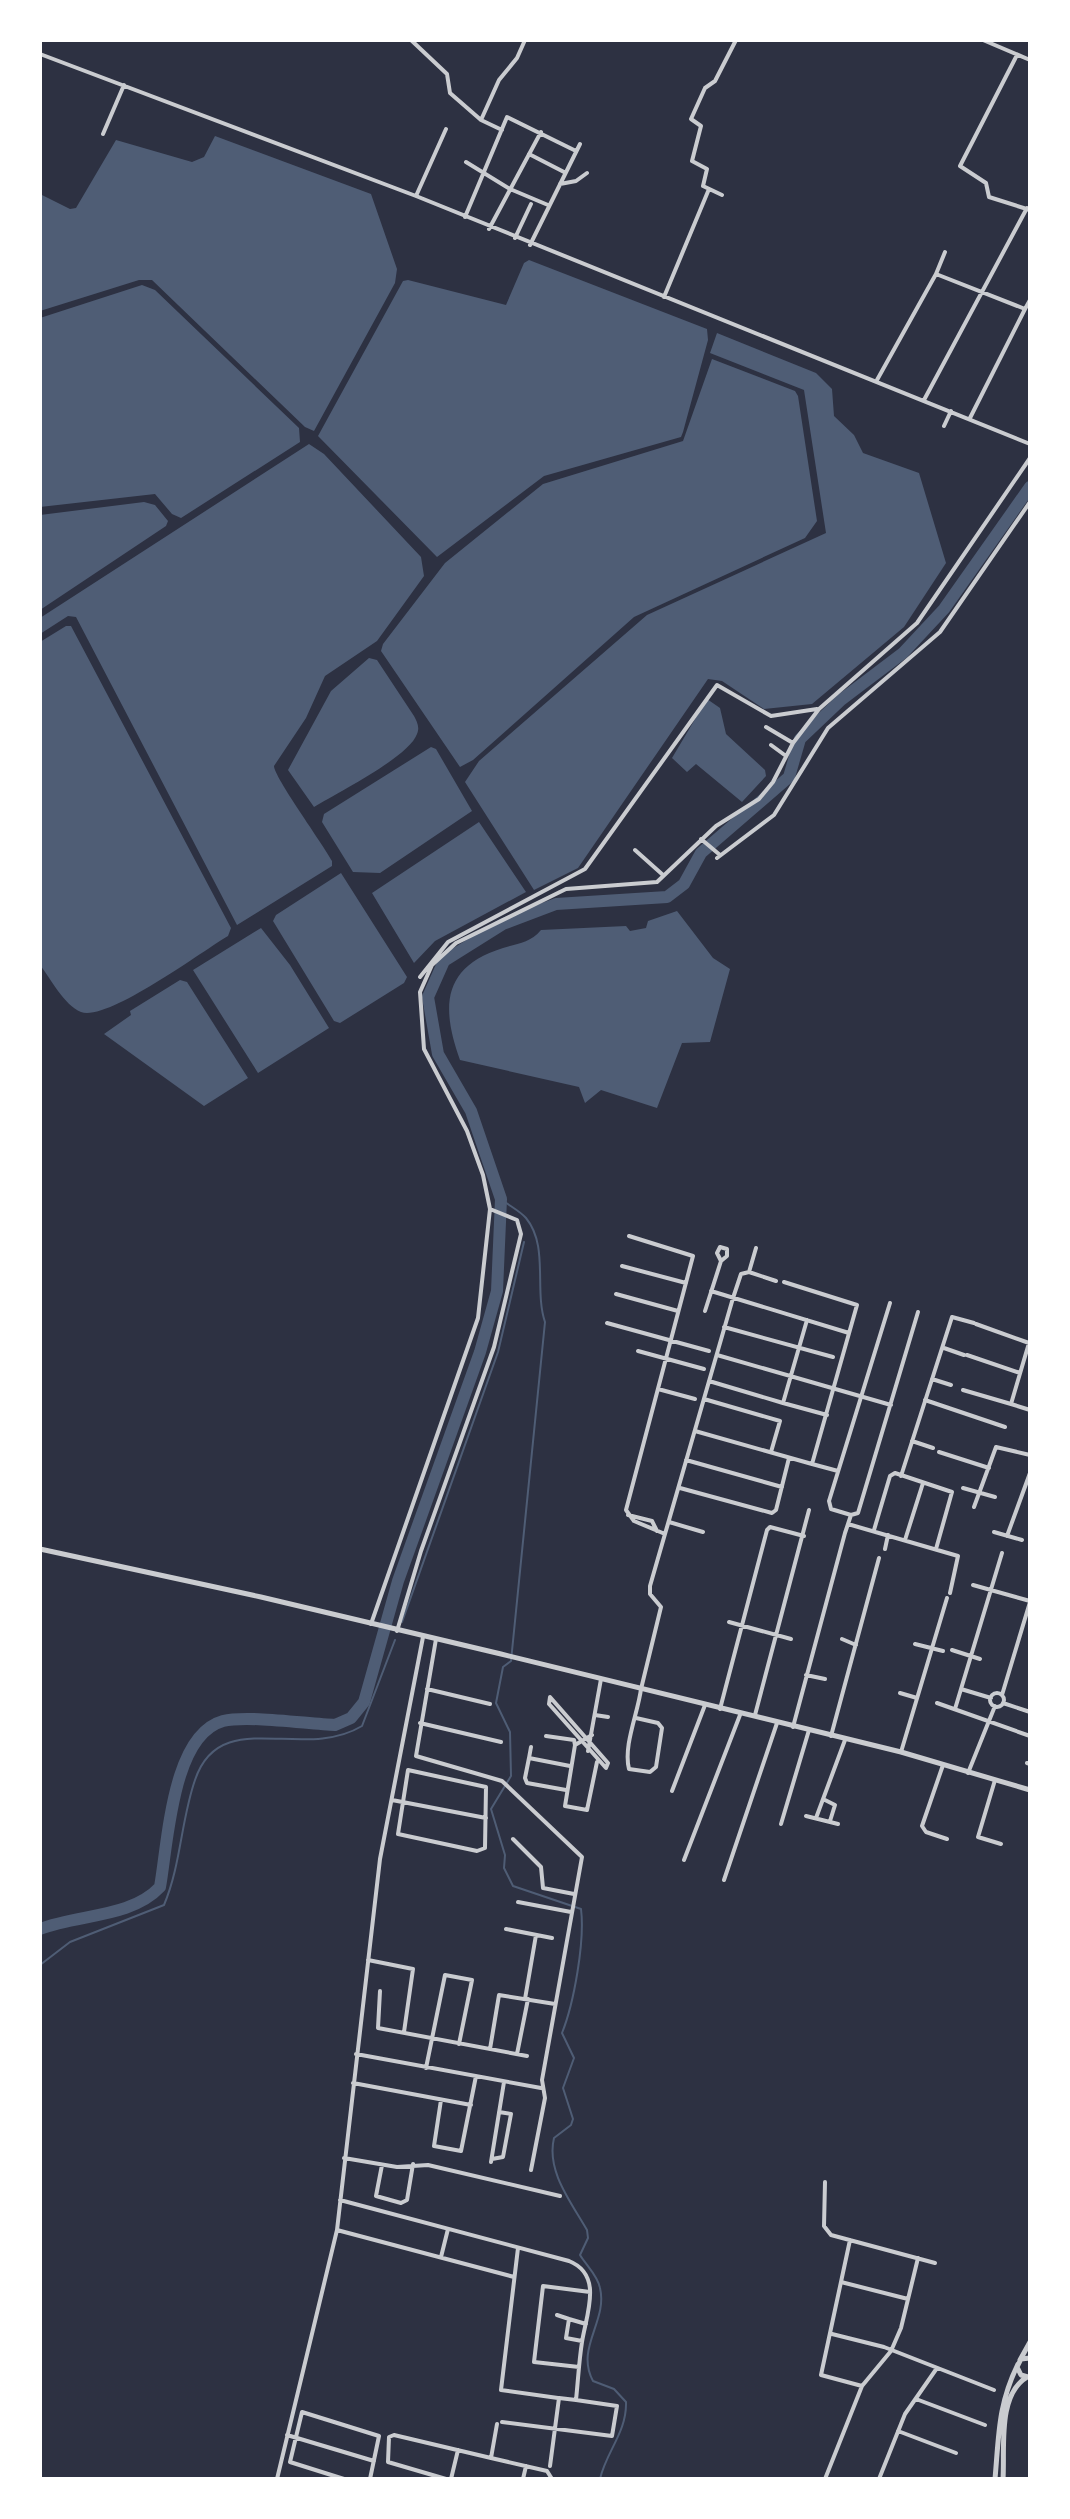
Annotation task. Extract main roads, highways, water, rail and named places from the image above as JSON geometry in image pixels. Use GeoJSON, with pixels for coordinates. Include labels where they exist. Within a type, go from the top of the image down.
{"type":"FeatureCollection","features":[{"type":"Feature","properties":{"kind":"water"},"geometry":{"type":"Polygon","coordinates":[[[215,136],[371,194],[397,269],[395,283],[314,431],[305,427],[152,280],[139,280],[40,311],[40,194],[70,209],[76,208],[116,140],[192,162],[204,157],[215,136]]]}},
{"type":"Feature","properties":{"kind":"water"},"geometry":{"type":"Polygon","coordinates":[[[529,260],[707,329],[708,340],[683,432],[681,437],[544,476],[437,557],[318,436],[403,281],[506,305],[524,263],[529,260]]]}},
{"type":"Feature","properties":{"kind":"water"},"geometry":{"type":"Polygon","coordinates":[[[142,285],[155,290],[299,428],[300,442],[181,518],[172,514],[155,494],[40,507],[40,318],[142,285]]]}},
{"type":"Feature","properties":{"kind":"water"},"geometry":{"type":"Polygon","coordinates":[[[717,333],[816,373],[832,389],[834,416],[854,435],[863,453],[919,473],[946,563],[904,627],[812,704],[764,709],[722,681],[708,679],[578,868],[534,890],[465,782],[479,761],[647,615],[826,533],[804,390],[710,353],[717,333]]]}},
{"type":"Feature","properties":{"kind":"water"},"geometry":{"type":"Polygon","coordinates":[[[712,359],[795,391],[817,521],[805,538],[634,617],[473,760],[460,767],[381,651],[383,644],[445,563],[543,484],[683,441],[712,359]]]}},
{"type":"Feature","properties":{"kind":"water"},"geometry":{"type":"Polygon","coordinates":[[[309,444],[324,454],[421,557],[424,576],[377,641],[325,676],[306,718],[274,766],[332,861],[332,866],[237,925],[76,617],[68,616],[40,634],[40,618],[309,444]]]}},
{"type":"Feature","properties":{"kind":"water"},"geometry":{"type":"Polygon","coordinates":[[[144,502],[155,505],[168,521],[166,526],[40,610],[40,515],[144,502]]]}},
{"type":"Feature","properties":{"kind":"water"},"geometry":{"type":"Polygon","coordinates":[[[71,626],[231,928],[228,936],[154,984],[111,1007],[94,1012],[81,1012],[69,1004],[40,965],[40,642],[71,626]]]}},
{"type":"Feature","properties":{"kind":"water"},"geometry":{"type":"Polygon","coordinates":[[[369,658],[377,660],[414,716],[417,734],[387,764],[314,807],[288,770],[331,691],[369,658]]]}},
{"type":"Feature","properties":{"kind":"water"},"geometry":{"type":"Polygon","coordinates":[[[707,699],[720,708],[726,734],[765,770],[766,776],[742,802],[696,764],[687,772],[672,758],[707,699]]]}},
{"type":"Feature","properties":{"kind":"water"},"geometry":{"type":"Polygon","coordinates":[[[431,747],[436,749],[472,811],[380,873],[353,872],[322,822],[324,814],[431,747]]]}},
{"type":"Feature","properties":{"kind":"water"},"geometry":{"type":"Polygon","coordinates":[[[479,822],[526,892],[435,941],[414,963],[372,893],[479,822]]]}},
{"type":"Feature","properties":{"kind":"water"},"geometry":{"type":"Polygon","coordinates":[[[341,873],[407,977],[404,983],[340,1023],[334,1021],[273,921],[276,915],[341,873]]]}},
{"type":"Feature","properties":{"kind":"water"},"geometry":{"type":"Polygon","coordinates":[[[677,911],[713,958],[730,969],[710,1042],[682,1043],[657,1108],[601,1090],[585,1103],[579,1087],[460,1060],[450,1023],[449,1006],[458,978],[468,966],[483,956],[528,940],[541,930],[626,926],[630,931],[646,928],[648,921],[677,911]]]}},
{"type":"Feature","properties":{"kind":"water"},"geometry":{"type":"Polygon","coordinates":[[[261,928],[290,965],[329,1028],[258,1073],[193,970],[261,928]]]}},
{"type":"Feature","properties":{"kind":"water"},"geometry":{"type":"Polygon","coordinates":[[[180,980],[187,982],[248,1078],[204,1106],[104,1034],[131,1015],[130,1011],[180,980]]]}},
{"type":"Feature","properties":{"kind":"waterway"},"geometry":{"type":"LineString","coordinates":[[40,1929],[134,1905],[160,1887],[175,1792],[193,1747],[206,1730],[234,1719],[335,1725],[351,1718],[364,1702],[398,1581],[480,1352],[497,1291],[501,1199],[471,1111],[438,1054],[428,997],[444,961],[503,924],[556,904],[667,897],[684,884],[701,853],[789,777],[800,739],[841,700],[903,653],[944,609],[1030,487]]}},
{"type":"Feature","properties":{"kind":"waterway"},"geometry":{"type":"LineString","coordinates":[[501,1199],[523,1215],[533,1229],[539,1255],[545,1322],[511,1661],[503,1667],[496,1703],[510,1732],[511,1776],[491,1809],[505,1855],[504,1868],[513,1886],[581,1909],[578,1972],[562,2033],[574,2058],[563,2088],[573,2119],[571,2125],[554,2138],[552,2150],[562,2186],[587,2230],[588,2238],[580,2255],[600,2288],[600,2312],[589,2346],[588,2369],[593,2381],[614,2389],[626,2402],[620,2432],[600,2479]]}},
{"type":"Feature","properties":{"kind":"waterway"},"geometry":{"type":"LineString","coordinates":[[402,1622],[498,1352],[524,1242]]}},
{"type":"Feature","properties":{"kind":"waterway"},"geometry":{"type":"LineString","coordinates":[[40,1965],[70,1942],[164,1905],[195,1780],[207,1758],[223,1745],[243,1739],[339,1736],[362,1726],[395,1640]]}}]}
